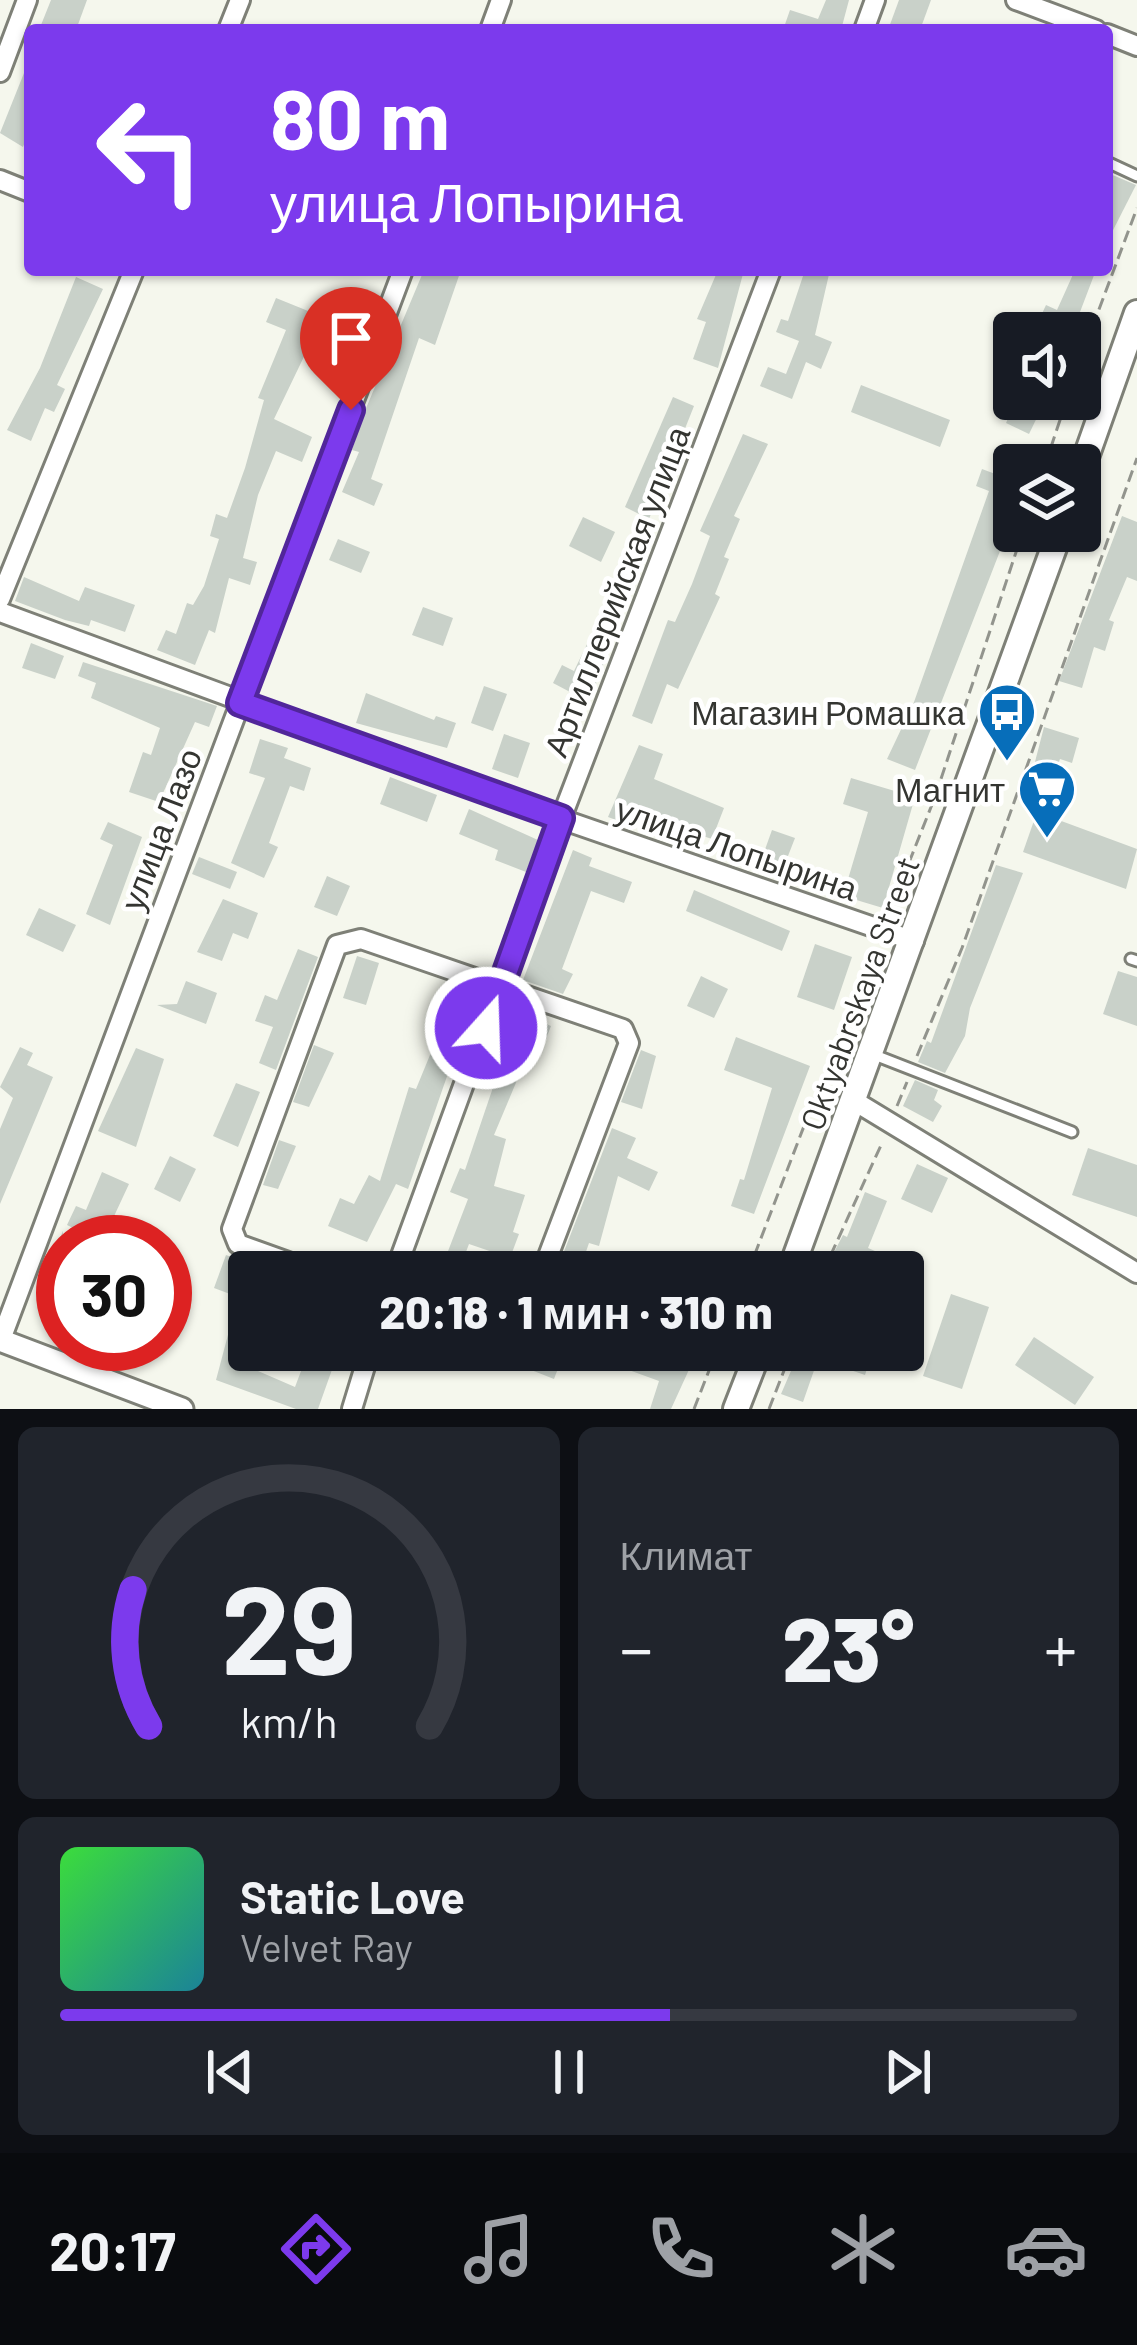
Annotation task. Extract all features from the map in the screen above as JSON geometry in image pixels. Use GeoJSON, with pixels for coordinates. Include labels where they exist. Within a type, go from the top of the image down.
{"type":"FeatureCollection","features":[{"type":"Feature","properties":{"kind":"main road"},"geometry":{"type":"LineString","coordinates":[[1092,444],[1132,341],[1137,314]]}},
{"type":"Feature","properties":{"kind":"main road","name":"Oktyabrskaya Street"},"geometry":{"type":"LineString","coordinates":[[798,1251],[1053,552]]}},
{"type":"Feature","properties":{"kind":"main road"},"geometry":{"type":"LineString","coordinates":[[736,1409],[751,1371]]}},
{"type":"Feature","properties":{"kind":"street"},"geometry":{"type":"LineString","coordinates":[[0,72],[27,0]]}},
{"type":"Feature","properties":{"kind":"street"},"geometry":{"type":"LineString","coordinates":[[1016,0],[1080,24]]}},
{"type":"Feature","properties":{"kind":"street"},"geometry":{"type":"LineString","coordinates":[[0,599],[132,276]]}},
{"type":"Feature","properties":{"kind":"street","name":"улица Лазо"},"geometry":{"type":"LineString","coordinates":[[0,1340],[401,276]]}},
{"type":"Feature","properties":{"kind":"street","name":"Артиллерийская улица"},"geometry":{"type":"LineString","coordinates":[[403,1251],[561,818],[770,276]]}},
{"type":"Feature","properties":{"kind":"street","name":"улица Лопырина"},"geometry":{"type":"LineString","coordinates":[[0,612],[240,703],[914,940]]}},
{"type":"Feature","properties":{"kind":"street"},"geometry":{"type":"LineString","coordinates":[[258,1251],[238,1244],[232,1229],[337,945],[362,939],[623,1028],[629,1042],[550,1251]]}},
{"type":"Feature","properties":{"kind":"street"},"geometry":{"type":"LineString","coordinates":[[856,1102],[1137,1273]]}},
{"type":"Feature","properties":{"kind":"street"},"geometry":{"type":"LineString","coordinates":[[0,1340],[182,1409]]}},
{"type":"Feature","properties":{"kind":"street"},"geometry":{"type":"LineString","coordinates":[[352,1409],[364,1371]]}},
{"type":"Feature","properties":{"kind":"lane"},"geometry":{"type":"LineString","coordinates":[[872,1054],[1072,1132]]}},
{"type":"Feature","properties":{"kind":"path"},"geometry":{"type":"LineString","coordinates":[[1113,272],[1137,208]]}},
{"type":"Feature","properties":{"kind":"path"},"geometry":{"type":"LineString","coordinates":[[1098,312],[1112,276]]}},
{"type":"Feature","properties":{"kind":"path"},"geometry":{"type":"LineString","coordinates":[[832,1251],[962,948],[1137,458]]}},
{"type":"Feature","properties":{"kind":"path"},"geometry":{"type":"LineString","coordinates":[[756,1251],[935,797],[1016,552]]}},
{"type":"Feature","properties":{"kind":"path"},"geometry":{"type":"LineString","coordinates":[[694,1409],[709,1371]]}},
{"type":"Feature","properties":{"kind":"path"},"geometry":{"type":"LineString","coordinates":[[769,1409],[784,1371]]}},
{"type":"Feature","properties":{"kind":"building"},"geometry":{"type":"Polygon","coordinates":[[[51,0],[87,0],[78,24],[41,24],[51,0]]]}},
{"type":"Feature","properties":{"kind":"building"},"geometry":{"type":"Polygon","coordinates":[[[826,0],[849,0],[843,24],[785,24],[790,10],[818,19],[826,0]]]}},
{"type":"Feature","properties":{"kind":"building"},"geometry":{"type":"Polygon","coordinates":[[[899,0],[931,0],[922,24],[890,24],[899,0]]]}},
{"type":"Feature","properties":{"kind":"building"},"geometry":{"type":"Polygon","coordinates":[[[24,73],[23,147],[0,133],[24,73]]]}},
{"type":"Feature","properties":{"kind":"building"},"geometry":{"type":"Polygon","coordinates":[[[1113,175],[1136,185],[1113,230],[1113,175]]]}},
{"type":"Feature","properties":{"kind":"building"},"geometry":{"type":"Polygon","coordinates":[[[421,276],[459,276],[435,345],[419,338],[371,479],[383,484],[374,506],[342,492],[359,452],[352,450],[421,276]]]}},
{"type":"Feature","properties":{"kind":"building"},"geometry":{"type":"Polygon","coordinates":[[[715,276],[742,276],[718,368],[693,359],[706,322],[697,319],[715,276]]]}},
{"type":"Feature","properties":{"kind":"building"},"geometry":{"type":"Polygon","coordinates":[[[803,276],[829,276],[815,335],[832,342],[821,369],[806,362],[792,399],[760,386],[768,367],[786,374],[799,341],[776,332],[781,319],[788,321],[803,276]]]}},
{"type":"Feature","properties":{"kind":"building"},"geometry":{"type":"Polygon","coordinates":[[[1072,276],[1094,276],[1080,312],[1043,312],[1046,305],[1057,310],[1072,276]]]}},
{"type":"Feature","properties":{"kind":"building"},"geometry":{"type":"Polygon","coordinates":[[[76,277],[103,289],[57,385],[65,389],[54,412],[45,408],[31,441],[7,430],[40,368],[76,277]]]}},
{"type":"Feature","properties":{"kind":"building"},"geometry":{"type":"Polygon","coordinates":[[[276,298],[323,317],[274,419],[312,437],[302,462],[276,451],[258,495],[243,558],[257,562],[250,585],[229,578],[215,633],[209,630],[195,665],[157,650],[166,630],[176,634],[187,603],[193,605],[204,586],[219,539],[210,536],[216,514],[227,518],[245,468],[264,400],[258,398],[286,330],[266,322],[276,298]]]}},
{"type":"Feature","properties":{"kind":"building"},"geometry":{"type":"Polygon","coordinates":[[[861,385],[950,420],[940,447],[851,412],[861,385]]]}},
{"type":"Feature","properties":{"kind":"building"},"geometry":{"type":"Polygon","coordinates":[[[673,397],[694,406],[649,519],[625,507],[673,397]]]}},
{"type":"Feature","properties":{"kind":"building"},"geometry":{"type":"Polygon","coordinates":[[[1007,420],[1036,420],[1029,434],[1007,420]]]}},
{"type":"Feature","properties":{"kind":"building"},"geometry":{"type":"Polygon","coordinates":[[[743,434],[768,444],[734,516],[740,519],[724,557],[729,559],[715,594],[720,597],[678,689],[667,684],[652,724],[632,716],[668,620],[675,622],[692,584],[710,536],[700,531],[743,434]]]}},
{"type":"Feature","properties":{"kind":"building"},"geometry":{"type":"Polygon","coordinates":[[[982,469],[993,473],[993,552],[1000,552],[915,770],[887,759],[914,702],[989,491],[976,486],[982,469]]]}},
{"type":"Feature","properties":{"kind":"building"},"geometry":{"type":"Polygon","coordinates":[[[1122,516],[1137,522],[1137,581],[1127,577],[1109,620],[1114,622],[1105,651],[1094,647],[1082,688],[1059,681],[1122,516]]]}},
{"type":"Feature","properties":{"kind":"building"},"geometry":{"type":"Polygon","coordinates":[[[583,517],[615,532],[601,562],[569,546],[583,517]]]}},
{"type":"Feature","properties":{"kind":"building"},"geometry":{"type":"Polygon","coordinates":[[[338,539],[370,552],[361,573],[329,560],[338,539]]]}},
{"type":"Feature","properties":{"kind":"building"},"geometry":{"type":"Polygon","coordinates":[[[24,577],[79,601],[85,587],[135,605],[125,632],[91,620],[89,626],[65,620],[15,601],[24,577]]]}},
{"type":"Feature","properties":{"kind":"building"},"geometry":{"type":"Polygon","coordinates":[[[423,607],[453,618],[443,646],[412,635],[423,607]]]}},
{"type":"Feature","properties":{"kind":"building"},"geometry":{"type":"Polygon","coordinates":[[[590,638],[610,647],[589,702],[553,683],[562,665],[574,671],[590,638]]]}},
{"type":"Feature","properties":{"kind":"building"},"geometry":{"type":"Polygon","coordinates":[[[31,643],[64,656],[55,679],[22,668],[31,643]]]}},
{"type":"Feature","properties":{"kind":"building"},"geometry":{"type":"Polygon","coordinates":[[[83,662],[217,706],[209,727],[195,722],[159,802],[129,792],[143,752],[151,755],[160,728],[91,698],[96,683],[78,676],[83,662]]]}},
{"type":"Feature","properties":{"kind":"building"},"geometry":{"type":"Polygon","coordinates":[[[484,686],[507,694],[493,731],[471,723],[484,686]]]}},
{"type":"Feature","properties":{"kind":"building"},"geometry":{"type":"Polygon","coordinates":[[[366,693],[434,720],[436,716],[456,723],[447,748],[356,723],[366,693]]]}},
{"type":"Feature","properties":{"kind":"building"},"geometry":{"type":"Polygon","coordinates":[[[1044,727],[1079,738],[1072,763],[1060,759],[1046,795],[1028,789],[1044,727]]]}},
{"type":"Feature","properties":{"kind":"building"},"geometry":{"type":"Polygon","coordinates":[[[504,734],[530,743],[518,778],[492,769],[504,734]]]}},
{"type":"Feature","properties":{"kind":"building"},"geometry":{"type":"Polygon","coordinates":[[[260,739],[288,748],[284,758],[311,768],[304,791],[290,786],[269,843],[278,847],[264,878],[231,863],[265,778],[249,773],[260,739]]]}},
{"type":"Feature","properties":{"kind":"building"},"geometry":{"type":"Polygon","coordinates":[[[639,745],[663,754],[654,779],[724,808],[712,839],[639,815],[635,827],[608,817],[639,745]]]}},
{"type":"Feature","properties":{"kind":"building"},"geometry":{"type":"Polygon","coordinates":[[[390,777],[437,795],[427,822],[380,804],[390,777]]]}},
{"type":"Feature","properties":{"kind":"building"},"geometry":{"type":"Polygon","coordinates":[[[851,778],[915,797],[883,908],[843,896],[868,812],[843,804],[851,778]]]}},
{"type":"Feature","properties":{"kind":"building"},"geometry":{"type":"Polygon","coordinates":[[[469,809],[538,840],[526,872],[495,860],[498,850],[459,834],[469,809]]]}},
{"type":"Feature","properties":{"kind":"building"},"geometry":{"type":"Polygon","coordinates":[[[1037,812],[1137,849],[1126,889],[1023,852],[1037,812]]]}},
{"type":"Feature","properties":{"kind":"building"},"geometry":{"type":"Polygon","coordinates":[[[108,822],[142,837],[110,925],[86,914],[113,845],[100,839],[108,822]]]}},
{"type":"Feature","properties":{"kind":"building"},"geometry":{"type":"Polygon","coordinates":[[[772,830],[795,838],[781,874],[759,866],[772,830]]]}},
{"type":"Feature","properties":{"kind":"building"},"geometry":{"type":"Polygon","coordinates":[[[573,850],[592,858],[589,866],[632,882],[624,903],[591,891],[562,969],[573,974],[563,994],[523,980],[573,850]]]}},
{"type":"Feature","properties":{"kind":"building"},"geometry":{"type":"Polygon","coordinates":[[[199,857],[237,872],[230,889],[192,874],[199,857]]]}},
{"type":"Feature","properties":{"kind":"building"},"geometry":{"type":"Polygon","coordinates":[[[996,865],[1023,873],[970,1008],[965,1036],[945,1073],[918,1062],[927,1041],[931,1043],[996,865]]]}},
{"type":"Feature","properties":{"kind":"building"},"geometry":{"type":"Polygon","coordinates":[[[327,876],[350,886],[337,916],[314,907],[327,876]]]}},
{"type":"Feature","properties":{"kind":"building"},"geometry":{"type":"Polygon","coordinates":[[[694,890],[790,931],[782,951],[686,911],[694,890]]]}},
{"type":"Feature","properties":{"kind":"building"},"geometry":{"type":"Polygon","coordinates":[[[223,899],[258,913],[248,939],[233,933],[222,961],[197,952],[223,899]]]}},
{"type":"Feature","properties":{"kind":"building"},"geometry":{"type":"Polygon","coordinates":[[[39,908],[76,925],[63,952],[26,935],[39,908]]]}},
{"type":"Feature","properties":{"kind":"building"},"geometry":{"type":"Polygon","coordinates":[[[815,944],[852,957],[834,1010],[797,997],[815,944]]]}},
{"type":"Feature","properties":{"kind":"building"},"geometry":{"type":"Polygon","coordinates":[[[298,949],[318,957],[276,1070],[259,1063],[273,1027],[255,1021],[265,995],[277,1000],[298,949]]]}},
{"type":"Feature","properties":{"kind":"building"},"geometry":{"type":"Polygon","coordinates":[[[357,956],[379,963],[366,1005],[343,998],[357,956]]]}},
{"type":"Feature","properties":{"kind":"building"},"geometry":{"type":"Polygon","coordinates":[[[1118,971],[1137,977],[1137,1026],[1103,1014],[1118,971]]]}},
{"type":"Feature","properties":{"kind":"building"},"geometry":{"type":"Polygon","coordinates":[[[701,976],[728,989],[714,1018],[687,1006],[701,976]]]}},
{"type":"Feature","properties":{"kind":"building"},"geometry":{"type":"Polygon","coordinates":[[[186,981],[217,993],[206,1024],[157,1005],[177,1004],[186,981]]]}},
{"type":"Feature","properties":{"kind":"building"},"geometry":{"type":"Polygon","coordinates":[[[458,987],[481,997],[454,1056],[408,1189],[396,1184],[367,1242],[328,1226],[340,1198],[354,1204],[369,1175],[380,1181],[409,1087],[416,1089],[458,987]]]}},
{"type":"Feature","properties":{"kind":"building"},"geometry":{"type":"Polygon","coordinates":[[[512,1010],[551,1026],[546,1039],[536,1035],[494,1135],[506,1139],[494,1186],[525,1195],[513,1232],[519,1234],[513,1251],[490,1251],[469,1244],[466,1251],[448,1251],[468,1199],[450,1192],[460,1168],[465,1170],[514,1026],[507,1023],[512,1010]]]}},
{"type":"Feature","properties":{"kind":"building"},"geometry":{"type":"Polygon","coordinates":[[[736,1037],[810,1066],[754,1214],[731,1206],[740,1179],[744,1180],[772,1088],[724,1070],[736,1037]]]}},
{"type":"Feature","properties":{"kind":"building"},"geometry":{"type":"Polygon","coordinates":[[[314,1045],[334,1053],[309,1107],[293,1102],[314,1045]]]}},
{"type":"Feature","properties":{"kind":"building"},"geometry":{"type":"Polygon","coordinates":[[[20,1047],[33,1053],[27,1065],[53,1077],[0,1204],[0,1129],[13,1098],[0,1087],[20,1047]]]}},
{"type":"Feature","properties":{"kind":"building"},"geometry":{"type":"Polygon","coordinates":[[[136,1048],[164,1059],[136,1147],[98,1131],[136,1048]]]}},
{"type":"Feature","properties":{"kind":"building"},"geometry":{"type":"Polygon","coordinates":[[[641,1050],[656,1056],[642,1109],[621,1102],[641,1050]]]}},
{"type":"Feature","properties":{"kind":"building"},"geometry":{"type":"Polygon","coordinates":[[[915,1080],[938,1090],[934,1100],[942,1106],[933,1122],[903,1106],[915,1080]]]}},
{"type":"Feature","properties":{"kind":"building"},"geometry":{"type":"Polygon","coordinates":[[[236,1083],[260,1092],[238,1147],[213,1136],[236,1083]]]}},
{"type":"Feature","properties":{"kind":"building"},"geometry":{"type":"Polygon","coordinates":[[[612,1128],[636,1138],[627,1158],[658,1172],[649,1191],[618,1176],[599,1246],[589,1243],[586,1251],[564,1251],[612,1128]]]}},
{"type":"Feature","properties":{"kind":"building"},"geometry":{"type":"Polygon","coordinates":[[[279,1140],[296,1146],[278,1189],[263,1185],[279,1140]]]}},
{"type":"Feature","properties":{"kind":"building"},"geometry":{"type":"Polygon","coordinates":[[[1088,1148],[1137,1165],[1137,1217],[1072,1195],[1088,1148]]]}},
{"type":"Feature","properties":{"kind":"building"},"geometry":{"type":"Polygon","coordinates":[[[170,1156],[196,1169],[180,1202],[154,1189],[170,1156]]]}},
{"type":"Feature","properties":{"kind":"building"},"geometry":{"type":"Polygon","coordinates":[[[917,1164],[948,1178],[932,1213],[901,1199],[917,1164]]]}},
{"type":"Feature","properties":{"kind":"building"},"geometry":{"type":"Polygon","coordinates":[[[102,1172],[129,1184],[115,1215],[72,1215],[76,1206],[86,1210],[102,1172]]]}},
{"type":"Feature","properties":{"kind":"building"},"geometry":{"type":"Polygon","coordinates":[[[865,1192],[887,1201],[868,1248],[875,1251],[835,1251],[843,1235],[847,1237],[865,1192]]]}},
{"type":"Feature","properties":{"kind":"building"},"geometry":{"type":"Polygon","coordinates":[[[226,1255],[228,1256],[228,1293],[214,1288],[226,1255]]]}},
{"type":"Feature","properties":{"kind":"building"},"geometry":{"type":"Polygon","coordinates":[[[951,1294],[989,1307],[962,1389],[923,1376],[951,1294]]]}},
{"type":"Feature","properties":{"kind":"building"},"geometry":{"type":"Polygon","coordinates":[[[228,1335],[228,1371],[258,1371],[295,1387],[301,1371],[332,1371],[318,1409],[296,1409],[216,1380],[228,1335]]]}},
{"type":"Feature","properties":{"kind":"building"},"geometry":{"type":"Polygon","coordinates":[[[1034,1337],[1094,1377],[1075,1405],[1015,1365],[1034,1337]]]}},
{"type":"Feature","properties":{"kind":"building"},"geometry":{"type":"Polygon","coordinates":[[[534,1371],[557,1371],[554,1379],[534,1371]]]}},
{"type":"Feature","properties":{"kind":"building"},"geometry":{"type":"Polygon","coordinates":[[[632,1371],[688,1371],[671,1409],[650,1409],[659,1381],[632,1371]]]}},
{"type":"Feature","properties":{"kind":"building"},"geometry":{"type":"Polygon","coordinates":[[[791,1371],[814,1371],[803,1402],[781,1394],[791,1371]]]}},
{"type":"Feature","properties":{"kind":"place","name":"Магазин Ромашка"},"geometry":{"type":"Point","coordinates":[1007,763]}},
{"type":"Feature","properties":{"kind":"place","name":"Магнит"},"geometry":{"type":"Point","coordinates":[1047,840]}},
{"type":"Feature","properties":{"kind":"route"},"geometry":{"type":"LineString","coordinates":[[351,410],[240,703],[561,818],[486,1028]]}}]}
